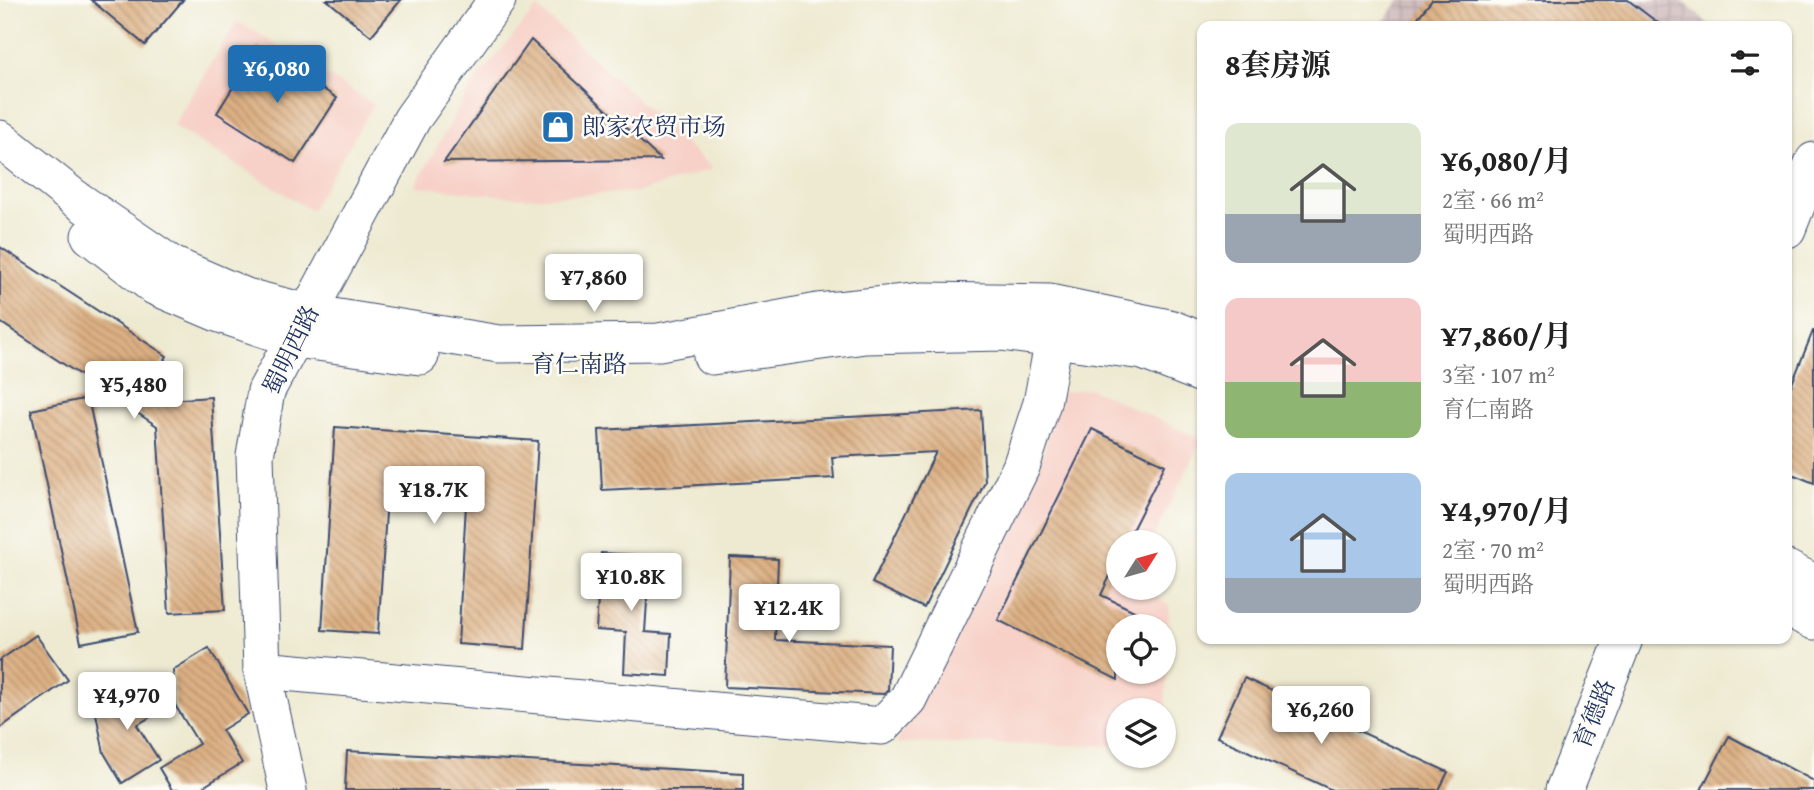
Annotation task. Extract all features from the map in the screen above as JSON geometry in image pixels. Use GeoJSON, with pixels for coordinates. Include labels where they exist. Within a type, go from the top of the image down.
{"type":"FeatureCollection","features":[{"type":"Feature","properties":{"kind":"street","name":"蜀明西路"},"geometry":{"type":"LineString","coordinates":[[288,790],[262,670],[255,456],[266,391],[412,119],[497,0]]}},
{"type":"Feature","properties":{"kind":"street"},"geometry":{"type":"LineString","coordinates":[[0,139],[73,197],[172,265],[246,296],[302,326],[499,344],[659,342],[818,312],[924,301],[1050,303],[1170,328],[1197,339]]}},
{"type":"Feature","properties":{"kind":"street"},"geometry":{"type":"LineString","coordinates":[[1792,216],[1814,161]]}},
{"type":"Feature","properties":{"kind":"street","name":"育仁南路"},"geometry":{"type":"LineString","coordinates":[[0,167],[155,286],[220,314],[302,326],[489,365],[655,363],[865,335],[1002,332],[1143,351],[1197,372]]}},
{"type":"Feature","properties":{"kind":"street"},"geometry":{"type":"LineString","coordinates":[[262,670],[882,726],[908,699],[1021,467],[1042,403],[1054,339]]}},
{"type":"Feature","properties":{"kind":"street"},"geometry":{"type":"LineString","coordinates":[[1792,572],[1814,583]]}},
{"type":"Feature","properties":{"kind":"street"},"geometry":{"type":"LineString","coordinates":[[1792,610],[1814,621]]}},
{"type":"Feature","properties":{"kind":"street","name":"育德路"},"geometry":{"type":"LineString","coordinates":[[1564,790],[1622,644]]}},
{"type":"Feature","properties":{"kind":"shaded area"},"geometry":{"type":"Polygon","coordinates":[[[1400,0],[1681,0],[1705,21],[1384,21],[1400,0]]]}},
{"type":"Feature","properties":{"kind":"shaded area","name":"郎家农贸市场"},"geometry":{"type":"Polygon","coordinates":[[[537,7],[713,169],[638,192],[523,198],[415,186],[472,85],[537,7]]]}},
{"type":"Feature","properties":{"kind":"shaded area"},"geometry":{"type":"Polygon","coordinates":[[[237,21],[374,104],[311,210],[173,126],[237,21]]]}},
{"type":"Feature","properties":{"kind":"shaded area"},"geometry":{"type":"Polygon","coordinates":[[[1090,388],[1197,438],[1197,450],[1157,530],[1106,530],[1106,600],[1161,600],[1169,606],[1169,614],[1106,614],[1106,684],[1166,684],[1166,698],[1106,698],[1106,746],[896,743],[1040,465],[1059,393],[1090,388]]]}},
{"type":"Feature","properties":{"kind":"building"},"geometry":{"type":"Polygon","coordinates":[[[91,0],[183,0],[145,45],[91,0]]]}},
{"type":"Feature","properties":{"kind":"building"},"geometry":{"type":"Polygon","coordinates":[[[327,0],[401,0],[371,36],[327,0]]]}},
{"type":"Feature","properties":{"kind":"building"},"geometry":{"type":"Polygon","coordinates":[[[1432,0],[1628,0],[1655,21],[1415,21],[1432,0]]]}},
{"type":"Feature","properties":{"kind":"building"},"geometry":{"type":"Polygon","coordinates":[[[531,40],[661,160],[444,162],[531,40]]]}},
{"type":"Feature","properties":{"kind":"building"},"geometry":{"type":"Polygon","coordinates":[[[258,47],[337,98],[295,163],[217,113],[258,47]]]}},
{"type":"Feature","properties":{"kind":"building"},"geometry":{"type":"Polygon","coordinates":[[[0,247],[167,356],[138,402],[211,397],[225,610],[169,613],[157,426],[0,322],[0,247]]]}},
{"type":"Feature","properties":{"kind":"building"},"geometry":{"type":"Polygon","coordinates":[[[1814,331],[1814,483],[1792,474],[1792,384],[1814,331]]]}},
{"type":"Feature","properties":{"kind":"building"},"geometry":{"type":"Polygon","coordinates":[[[88,398],[138,632],[81,643],[31,410],[88,398]]]}},
{"type":"Feature","properties":{"kind":"building"},"geometry":{"type":"Polygon","coordinates":[[[981,410],[985,482],[924,608],[872,583],[936,452],[832,457],[834,478],[602,490],[599,430],[981,410]]]}},
{"type":"Feature","properties":{"kind":"building"},"geometry":{"type":"Polygon","coordinates":[[[335,427],[538,441],[525,649],[458,644],[467,487],[388,482],[378,634],[322,630],[335,427]]]}},
{"type":"Feature","properties":{"kind":"building"},"geometry":{"type":"Polygon","coordinates":[[[1092,429],[1165,465],[1132,530],[1106,530],[1106,584],[1101,595],[1106,600],[1140,614],[1106,614],[1106,674],[998,620],[1092,429]]]}},
{"type":"Feature","properties":{"kind":"building"},"geometry":{"type":"Polygon","coordinates":[[[601,553],[650,556],[645,632],[671,634],[669,676],[624,673],[626,632],[596,630],[601,553]]]}},
{"type":"Feature","properties":{"kind":"building"},"geometry":{"type":"Polygon","coordinates":[[[730,557],[778,559],[775,640],[890,645],[888,690],[884,694],[725,687],[730,557]]]}},
{"type":"Feature","properties":{"kind":"building"},"geometry":{"type":"Polygon","coordinates":[[[36,635],[68,680],[0,728],[0,660],[36,635]]]}},
{"type":"Feature","properties":{"kind":"building"},"geometry":{"type":"Polygon","coordinates":[[[209,648],[248,714],[222,730],[242,763],[198,790],[172,790],[159,768],[199,744],[175,705],[173,670],[209,648]]]}},
{"type":"Feature","properties":{"kind":"building"},"geometry":{"type":"Polygon","coordinates":[[[1244,678],[1448,772],[1439,790],[1332,790],[1217,737],[1244,678]]]}},
{"type":"Feature","properties":{"kind":"building"},"geometry":{"type":"Polygon","coordinates":[[[149,684],[155,714],[137,725],[159,760],[122,783],[104,753],[95,709],[130,688],[133,694],[149,684]]]}},
{"type":"Feature","properties":{"kind":"building"},"geometry":{"type":"Polygon","coordinates":[[[1729,736],[1814,781],[1814,790],[1701,790],[1729,736]]]}},
{"type":"Feature","properties":{"kind":"building"},"geometry":{"type":"Polygon","coordinates":[[[347,751],[743,773],[743,790],[345,790],[347,751]]]}},
{"type":"Feature","properties":{"kind":"place","name":"郎家农贸市场"},"geometry":{"type":"Point","coordinates":[558,127]}}]}
